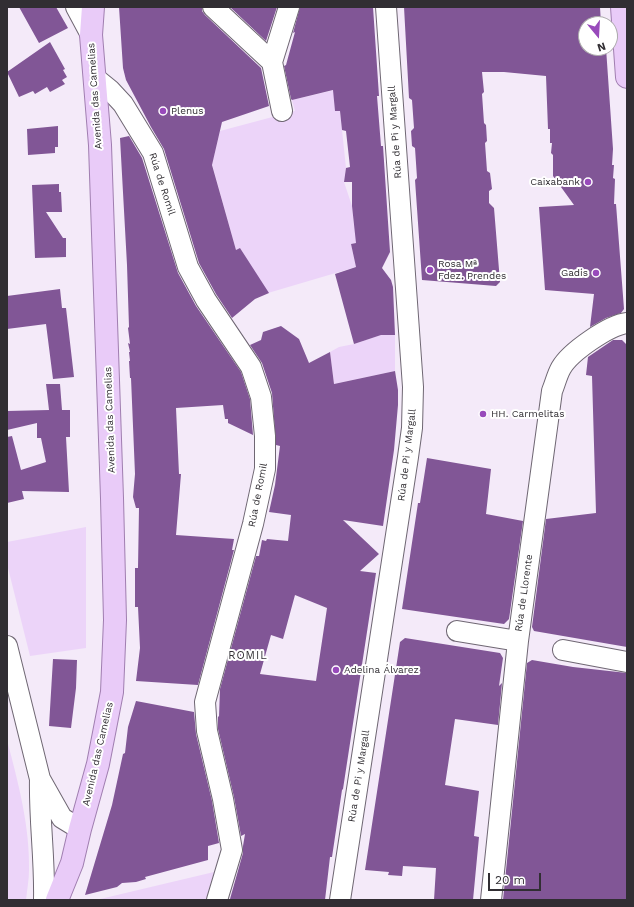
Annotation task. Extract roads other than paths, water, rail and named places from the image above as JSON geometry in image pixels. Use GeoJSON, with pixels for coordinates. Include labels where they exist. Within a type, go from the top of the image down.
{"type":"FeatureCollection","features":[{"type":"Feature","properties":{"kind":"main road","name":"Avenida das Camelias"},"geometry":{"type":"LineString","coordinates":[[57,900],[72,862],[98,764],[112,692],[115,620],[100,145],[91,35],[93,7]]}},
{"type":"Feature","properties":{"kind":"main road"},"geometry":{"type":"LineString","coordinates":[[622,7],[627,77]]}},
{"type":"Feature","properties":{"kind":"main road","name":"Avenida das Camelias"},"geometry":{"type":"LineString","coordinates":[[44,900],[62,850],[80,829]]}},
{"type":"Feature","properties":{"kind":"street"},"geometry":{"type":"LineString","coordinates":[[76,7],[91,35]]}},
{"type":"Feature","properties":{"kind":"street"},"geometry":{"type":"LineString","coordinates":[[213,7],[272,62]]}},
{"type":"Feature","properties":{"kind":"street"},"geometry":{"type":"LineString","coordinates":[[282,111],[272,62],[289,7]]}},
{"type":"Feature","properties":{"kind":"street","name":"Rúa de Pi y Margall"},"geometry":{"type":"LineString","coordinates":[[340,900],[407,464],[414,403],[386,7]]}},
{"type":"Feature","properties":{"kind":"street","name":"Rúa de Romil"},"geometry":{"type":"LineString","coordinates":[[94,77],[110,90],[123,104],[153,153],[188,267],[206,300],[251,367],[261,397],[266,436],[265,469],[253,524],[205,702],[207,731],[223,799],[232,850],[216,900]]}},
{"type":"Feature","properties":{"kind":"street","name":"Rúa de Llorente"},"geometry":{"type":"LineString","coordinates":[[491,900],[518,641],[552,391],[561,368],[578,349],[603,333],[627,323]]}},
{"type":"Feature","properties":{"kind":"street"},"geometry":{"type":"LineString","coordinates":[[457,631],[518,641]]}},
{"type":"Feature","properties":{"kind":"street"},"geometry":{"type":"LineString","coordinates":[[7,646],[40,779],[62,818],[80,829]]}},
{"type":"Feature","properties":{"kind":"street"},"geometry":{"type":"LineString","coordinates":[[563,650],[627,662]]}},
{"type":"Feature","properties":{"kind":"street"},"geometry":{"type":"LineString","coordinates":[[40,779],[39,804],[44,900]]}},
{"type":"Feature","properties":{"kind":"place","name":"Plenus"},"geometry":{"type":"Point","coordinates":[163,111]}},
{"type":"Feature","properties":{"kind":"place","name":"Caixabank"},"geometry":{"type":"Point","coordinates":[588,182]}},
{"type":"Feature","properties":{"kind":"place","name":"Rosa Mª Fdez. Prendes"},"geometry":{"type":"Point","coordinates":[430,270]}},
{"type":"Feature","properties":{"kind":"place","name":"Gadis"},"geometry":{"type":"Point","coordinates":[596,273]}},
{"type":"Feature","properties":{"kind":"place","name":"HH. Carmelitas"},"geometry":{"type":"Point","coordinates":[483,414]}},
{"type":"Feature","properties":{"kind":"place","name":"Adelina Álvarez"},"geometry":{"type":"Point","coordinates":[336,670]}},
{"type":"Feature","properties":{"kind":"district","name":"ROMIL"},"geometry":{"type":"Point","coordinates":[248,656]}}]}
